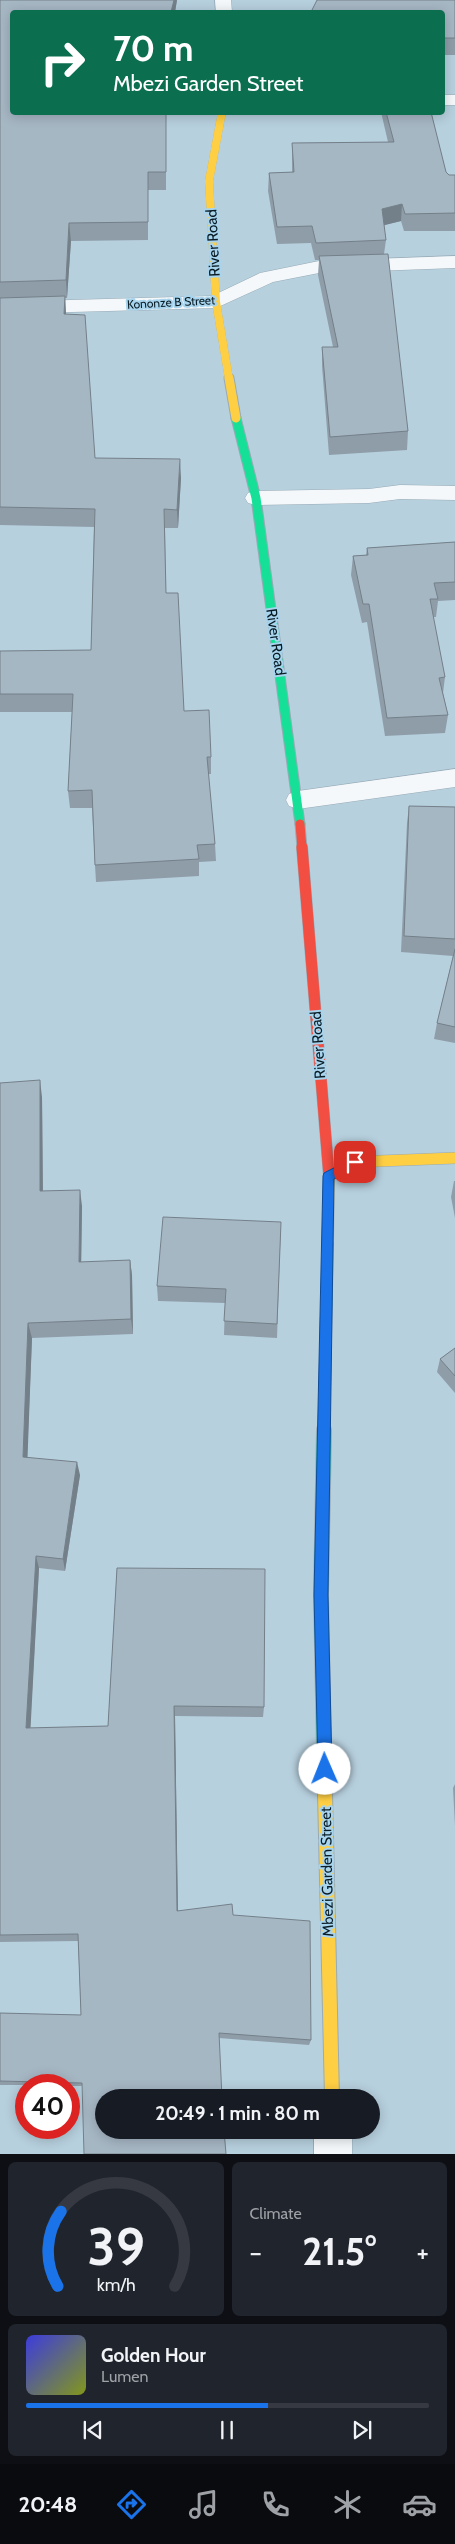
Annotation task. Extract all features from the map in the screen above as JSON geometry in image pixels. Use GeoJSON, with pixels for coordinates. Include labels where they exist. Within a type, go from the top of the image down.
{"type":"FeatureCollection","features":[{"type":"Feature","properties":{"kind":"street","name":"River Road"},"geometry":{"type":"LineString","coordinates":[[221,115],[209,180],[216,302],[236,421],[256,498],[298,800],[328,1176]]}},
{"type":"Feature","properties":{"kind":"street","name":"Kononze B Street"},"geometry":{"type":"LineString","coordinates":[[0,308],[216,302],[267,277],[320,267],[455,262]]}},
{"type":"Feature","properties":{"kind":"street"},"geometry":{"type":"LineString","coordinates":[[256,498],[369,496],[400,492],[455,493]]}},
{"type":"Feature","properties":{"kind":"street"},"geometry":{"type":"LineString","coordinates":[[298,800],[455,778]]}},
{"type":"Feature","properties":{"kind":"street"},"geometry":{"type":"LineString","coordinates":[[328,1176],[355,1162],[455,1158]]}},
{"type":"Feature","properties":{"kind":"street","name":"Mbezi Garden Street"},"geometry":{"type":"LineString","coordinates":[[328,1176],[321,1595],[332,2089]]}},
{"type":"Feature","properties":{"kind":"street"},"geometry":{"type":"LineString","coordinates":[[333,2139],[333,2154]]}},
{"type":"Feature","properties":{"kind":"building"},"geometry":{"type":"Polygon","coordinates":[[[0,0],[174,0],[172,10],[10,10],[10,115],[166,115],[166,172],[148,172],[148,222],[69,223],[66,280],[0,282],[0,0]]]}},
{"type":"Feature","properties":{"kind":"building"},"geometry":{"type":"Polygon","coordinates":[[[317,0],[455,0],[455,38],[445,38],[445,10],[312,10],[317,0]]]}},
{"type":"Feature","properties":{"kind":"building"},"geometry":{"type":"Polygon","coordinates":[[[387,115],[432,115],[446,172],[449,175],[455,175],[455,213],[405,214],[402,204],[382,209],[386,240],[316,243],[312,226],[277,227],[269,173],[294,172],[292,143],[394,142],[387,115]]]}},
{"type":"Feature","properties":{"kind":"building"},"geometry":{"type":"Polygon","coordinates":[[[388,254],[408,431],[330,437],[322,347],[338,347],[319,256],[388,254]]]}},
{"type":"Feature","properties":{"kind":"building"},"geometry":{"type":"Polygon","coordinates":[[[65,296],[64,314],[85,315],[95,458],[180,459],[177,510],[164,509],[166,593],[178,593],[184,711],[209,710],[211,757],[207,757],[215,844],[197,845],[199,859],[95,865],[92,790],[68,791],[73,694],[0,694],[0,651],[91,650],[95,509],[0,507],[0,298],[65,296]]]}},
{"type":"Feature","properties":{"kind":"building"},"geometry":{"type":"Polygon","coordinates":[[[455,542],[455,582],[434,583],[438,599],[430,599],[445,677],[439,678],[448,715],[387,718],[369,604],[363,604],[353,556],[368,555],[367,548],[455,542]]]}},
{"type":"Feature","properties":{"kind":"building"},"geometry":{"type":"Polygon","coordinates":[[[409,806],[455,807],[455,939],[404,936],[409,806]]]}},
{"type":"Feature","properties":{"kind":"building"},"geometry":{"type":"Polygon","coordinates":[[[455,949],[455,1027],[437,1023],[455,949]]]}},
{"type":"Feature","properties":{"kind":"building"},"geometry":{"type":"Polygon","coordinates":[[[40,1080],[40,1191],[80,1190],[79,1262],[130,1260],[131,1319],[28,1323],[23,1457],[77,1462],[63,1559],[36,1556],[26,1728],[108,1726],[117,1568],[265,1569],[264,1707],[174,1706],[177,1911],[232,1904],[233,1915],[310,1921],[311,2040],[219,2033],[222,2089],[95,2089],[95,2139],[225,2139],[226,2154],[84,2154],[82,2083],[80,2083],[80,2074],[15,2074],[15,2081],[0,2081],[0,2013],[81,2015],[78,1934],[0,1935],[0,1083],[40,1080]]]}},
{"type":"Feature","properties":{"kind":"building"},"geometry":{"type":"Polygon","coordinates":[[[163,1217],[281,1222],[277,1324],[224,1321],[226,1289],[157,1286],[163,1217]]]}},
{"type":"Feature","properties":{"kind":"building"},"geometry":{"type":"Polygon","coordinates":[[[455,1348],[455,1376],[440,1359],[455,1348]]]}},
{"type":"Feature","properties":{"kind":"traffic: fast"},"geometry":{"type":"LineString","coordinates":[[236,418],[256,498],[300,824]]}},
{"type":"Feature","properties":{"kind":"traffic: fast"},"geometry":{"type":"LineString","coordinates":[[324,1749],[321,1595],[328,1241]]}},
{"type":"Feature","properties":{"kind":"traffic: slow"},"geometry":{"type":"LineString","coordinates":[[221,115],[209,181],[216,302],[236,418]]}},
{"type":"Feature","properties":{"kind":"traffic: slow"},"geometry":{"type":"LineString","coordinates":[[328,1241],[329,1176],[355,1162],[455,1158]]}},
{"type":"Feature","properties":{"kind":"traffic: slow"},"geometry":{"type":"LineString","coordinates":[[324,1749],[332,2089]]}},
{"type":"Feature","properties":{"kind":"traffic: jam"},"geometry":{"type":"LineString","coordinates":[[300,824],[329,1176]]}},
{"type":"Feature","properties":{"kind":"route"},"geometry":{"type":"LineString","coordinates":[[325,1769],[321,1595],[328,1176],[355,1162]]}}]}
